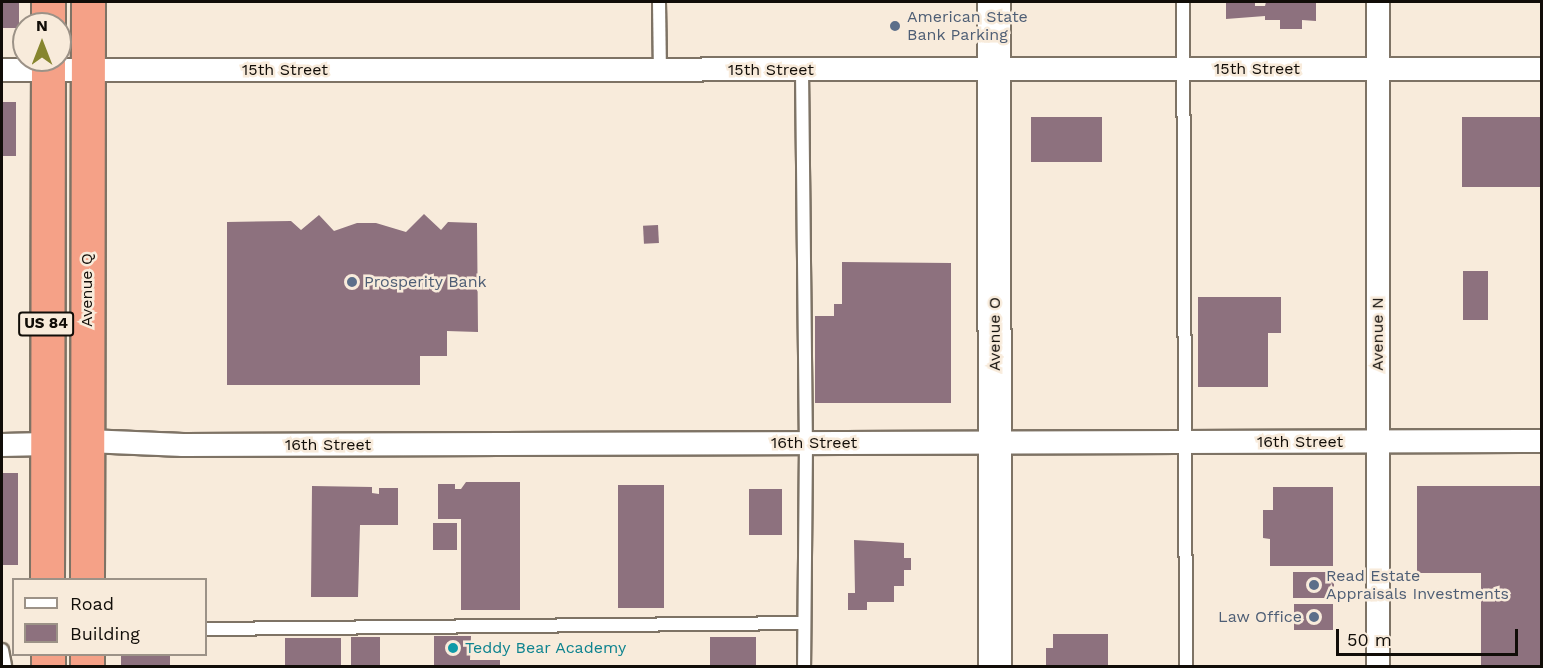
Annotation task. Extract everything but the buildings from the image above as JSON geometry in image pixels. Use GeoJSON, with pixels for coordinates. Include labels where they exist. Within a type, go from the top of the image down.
{"type":"FeatureCollection","features":[{"type":"Feature","properties":{"kind":"highway","name":"Avenue Q"},"geometry":{"type":"LineString","coordinates":[[87,578],[88,2]]}},
{"type":"Feature","properties":{"kind":"highway","name":"US 84"},"geometry":{"type":"LineString","coordinates":[[47,578],[48,72]]}},
{"type":"Feature","properties":{"kind":"street","name":"Avenue O"},"geometry":{"type":"LineString","coordinates":[[994,2],[995,666]]}},
{"type":"Feature","properties":{"kind":"street","name":"Avenue N"},"geometry":{"type":"LineString","coordinates":[[1378,2],[1378,666]]}},
{"type":"Feature","properties":{"kind":"street","name":"15th Street"},"geometry":{"type":"LineString","coordinates":[[72,67],[660,70],[1542,69]]}},
{"type":"Feature","properties":{"kind":"street","name":"16th Street"},"geometry":{"type":"LineString","coordinates":[[87,441],[183,445],[1542,441]]}},
{"type":"Feature","properties":{"kind":"street"},"geometry":{"type":"LineString","coordinates":[[2,445],[46,444]]}},
{"type":"Feature","properties":{"kind":"lane"},"geometry":{"type":"LineString","coordinates":[[659,2],[660,70]]}},
{"type":"Feature","properties":{"kind":"lane"},"geometry":{"type":"LineString","coordinates":[[1183,2],[1188,442],[1186,666]]}},
{"type":"Feature","properties":{"kind":"lane"},"geometry":{"type":"LineString","coordinates":[[802,70],[806,443],[804,666]]}},
{"type":"Feature","properties":{"kind":"lane"},"geometry":{"type":"LineString","coordinates":[[207,629],[804,623]]}},
{"type":"Feature","properties":{"kind":"lane"},"geometry":{"type":"LineString","coordinates":[[2,650],[5,666]]}},
{"type":"Feature","properties":{"kind":"place","name":"American State Bank Parking"},"geometry":{"type":"Point","coordinates":[895,26]}},
{"type":"Feature","properties":{"kind":"place","name":"Prosperity Bank"},"geometry":{"type":"Point","coordinates":[352,282]}},
{"type":"Feature","properties":{"kind":"place","name":"Read Estate Appraisals Investments"},"geometry":{"type":"Point","coordinates":[1314,585]}},
{"type":"Feature","properties":{"kind":"place","name":"Law Office"},"geometry":{"type":"Point","coordinates":[1314,617]}},
{"type":"Feature","properties":{"kind":"place","name":"Teddy Bear Academy"},"geometry":{"type":"Point","coordinates":[453,648]}}]}
